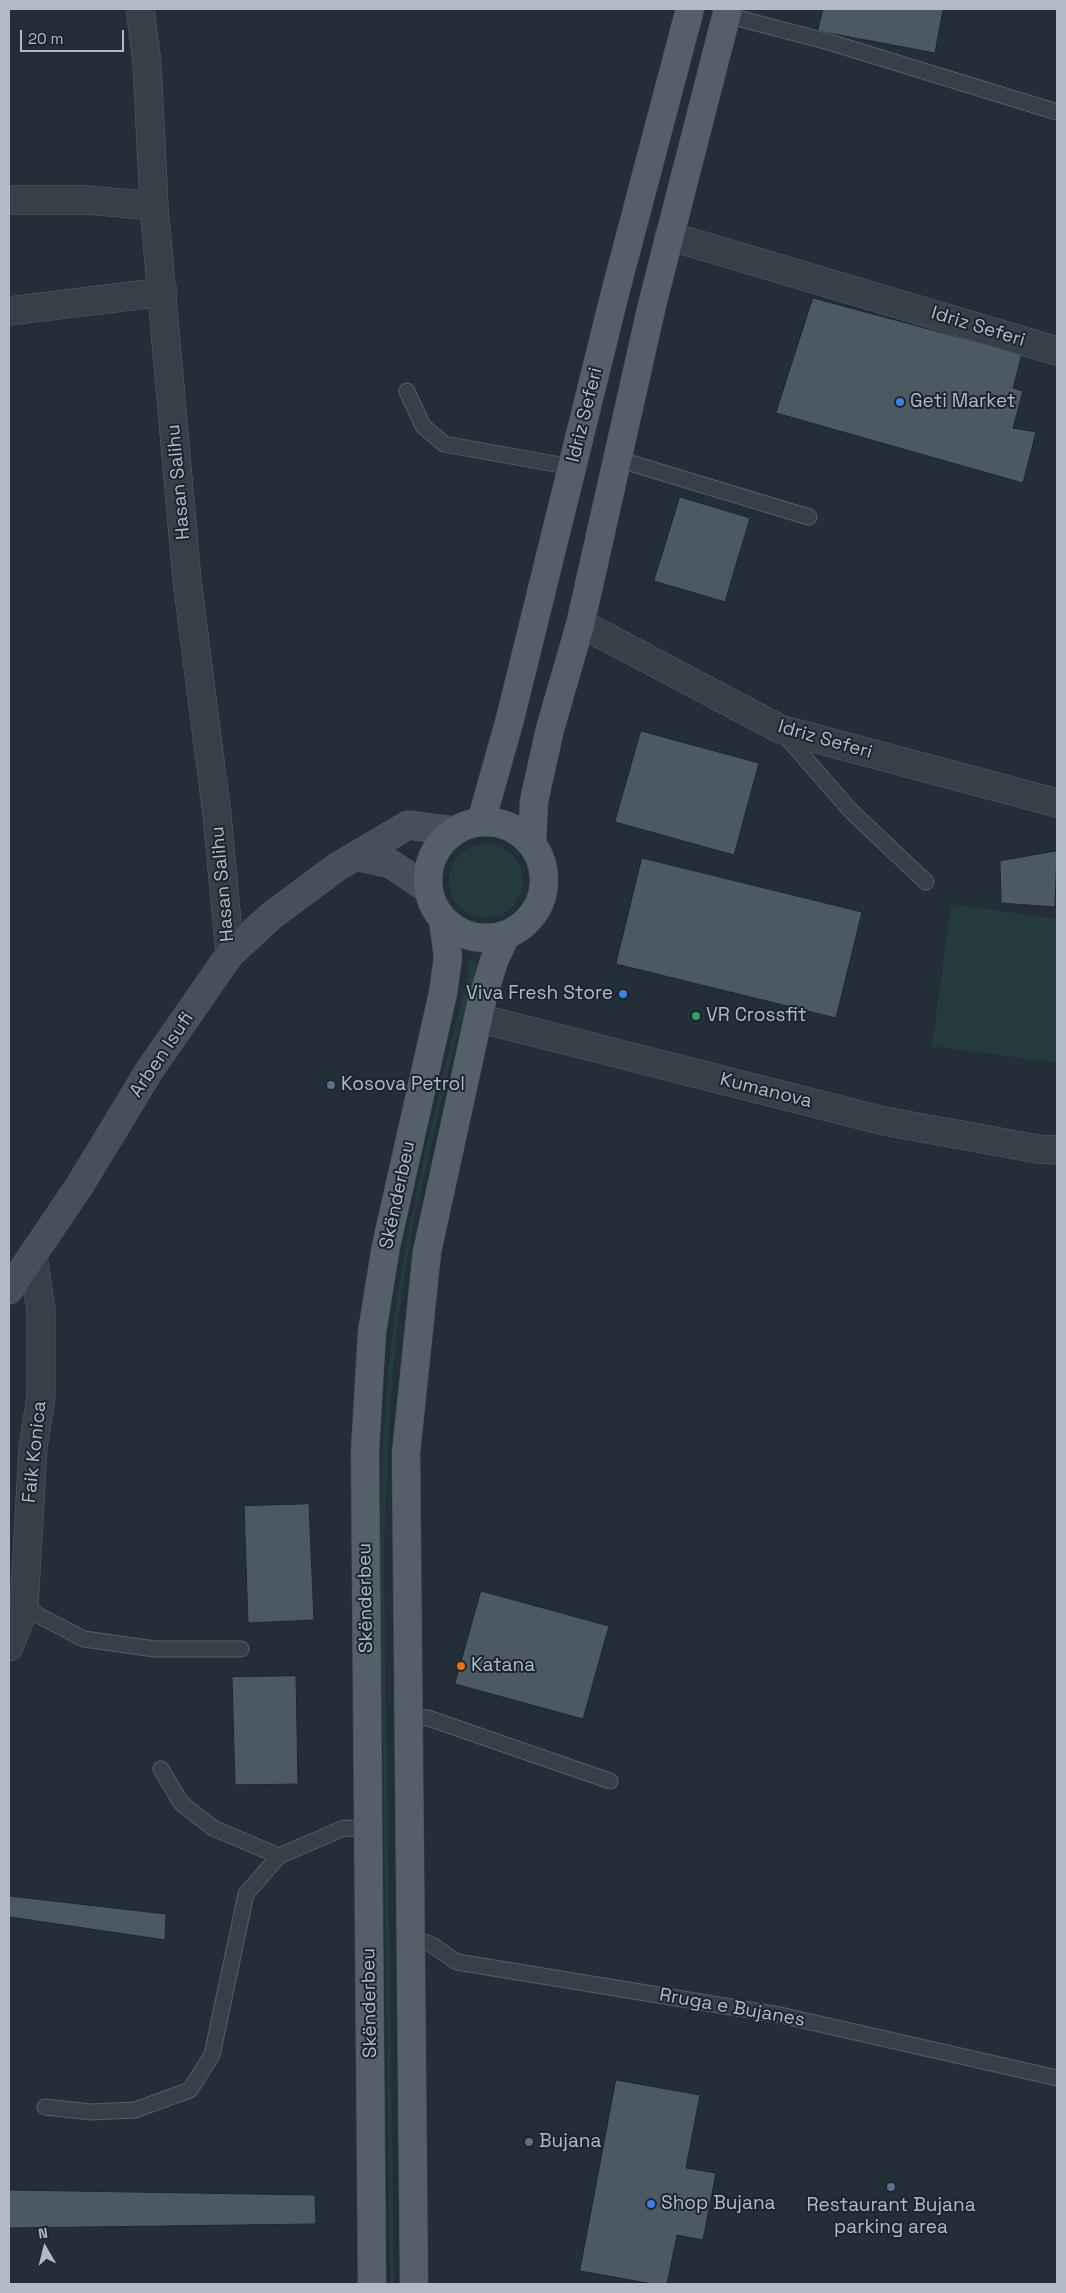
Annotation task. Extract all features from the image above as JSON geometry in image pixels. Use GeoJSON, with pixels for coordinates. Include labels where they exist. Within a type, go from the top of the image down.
{"type":"FeatureCollection","features":[{"type":"Feature","properties":{"kind":"main road","name":"Idriz Seferi"},"geometry":{"type":"LineString","coordinates":[[481,822],[510,719],[572,467],[690,9]]}},
{"type":"Feature","properties":{"kind":"main road"},"geometry":{"type":"LineString","coordinates":[[532,844],[534,802],[550,729],[580,626],[669,236],[727,12]]}},
{"type":"Feature","properties":{"kind":"main road"},"geometry":{"type":"LineString","coordinates":[[481,822],[504,825],[519,833],[532,844],[540,858],[544,872],[544,888],[540,903],[526,921],[506,934],[490,938],[473,936],[457,930],[443,920],[434,906],[428,889],[428,873],[433,856],[442,842],[455,831],[481,822]]}},
{"type":"Feature","properties":{"kind":"main road","name":"Skënderbeu"},"geometry":{"type":"LineString","coordinates":[[372,2284],[364,1450],[372,1332],[386,1246],[443,993],[448,957],[443,920]]}},
{"type":"Feature","properties":{"kind":"main road"},"geometry":{"type":"LineString","coordinates":[[416,2284],[410,1936],[406,1453],[427,1252],[478,1018],[494,960],[506,934]]}},
{"type":"Feature","properties":{"kind":"street","name":"Hasan Salihu"},"geometry":{"type":"LineString","coordinates":[[140,9],[147,63],[154,206],[187,580],[217,815],[230,954]]}},
{"type":"Feature","properties":{"kind":"street"},"geometry":{"type":"LineString","coordinates":[[9,200],[88,200],[154,206]]}},
{"type":"Feature","properties":{"kind":"street","name":"Idriz Seferi"},"geometry":{"type":"LineString","coordinates":[[669,236],[1057,350]]}},
{"type":"Feature","properties":{"kind":"street"},"geometry":{"type":"LineString","coordinates":[[9,311],[163,292]]}},
{"type":"Feature","properties":{"kind":"street","name":"Idriz Seferi"},"geometry":{"type":"LineString","coordinates":[[580,626],[593,630],[780,729],[1057,803]]}},
{"type":"Feature","properties":{"kind":"street","name":"Arben Isufi"},"geometry":{"type":"LineString","coordinates":[[9,1290],[80,1185],[149,1071],[230,954],[271,916],[355,856],[408,825],[455,831]]}},
{"type":"Feature","properties":{"kind":"street"},"geometry":{"type":"LineString","coordinates":[[355,856],[392,864],[428,889]]}},
{"type":"Feature","properties":{"kind":"street","name":"Kumanova"},"geometry":{"type":"LineString","coordinates":[[478,1018],[884,1121],[1038,1149],[1057,1150]]}},
{"type":"Feature","properties":{"kind":"street","name":"Faik Konica"},"geometry":{"type":"LineString","coordinates":[[9,1647],[24,1608],[33,1447],[42,1397],[41,1310],[33,1256]]}},
{"type":"Feature","properties":{"kind":"lane"},"geometry":{"type":"LineString","coordinates":[[727,12],[1057,112]]}},
{"type":"Feature","properties":{"kind":"lane"},"geometry":{"type":"LineString","coordinates":[[407,391],[423,426],[444,444],[572,467]]}},
{"type":"Feature","properties":{"kind":"lane"},"geometry":{"type":"LineString","coordinates":[[617,459],[810,517]]}},
{"type":"Feature","properties":{"kind":"lane"},"geometry":{"type":"LineString","coordinates":[[780,729],[851,811],[926,882]]}},
{"type":"Feature","properties":{"kind":"lane"},"geometry":{"type":"LineString","coordinates":[[24,1608],[84,1639],[154,1649],[241,1648]]}},
{"type":"Feature","properties":{"kind":"lane"},"geometry":{"type":"LineString","coordinates":[[408,1717],[428,1718],[610,1781]]}},
{"type":"Feature","properties":{"kind":"lane"},"geometry":{"type":"LineString","coordinates":[[161,1769],[181,1803],[213,1828],[279,1856]]}},
{"type":"Feature","properties":{"kind":"lane"},"geometry":{"type":"LineString","coordinates":[[45,2107],[91,2112],[135,2110],[190,2090],[212,2055],[246,1894],[279,1856],[344,1828],[368,1829]]}},
{"type":"Feature","properties":{"kind":"lane","name":"Rruga e Bujanes"},"geometry":{"type":"LineString","coordinates":[[410,1936],[432,1945],[457,1962],[780,2015],[1057,2078]]}},
{"type":"Feature","properties":{"kind":"green space"},"geometry":{"type":"Polygon","coordinates":[[[479,844],[493,844],[507,850],[517,860],[523,874],[521,895],[507,912],[493,918],[479,918],[465,912],[455,902],[449,888],[449,874],[455,860],[465,850],[479,844]]]}},
{"type":"Feature","properties":{"kind":"green space"},"geometry":{"type":"Polygon","coordinates":[[[951,904],[1057,919],[1057,1063],[932,1046],[951,904]]]}},
{"type":"Feature","properties":{"kind":"green space"},"geometry":{"type":"Polygon","coordinates":[[[467,960],[478,962],[455,1044],[413,1224],[398,1319],[391,1398],[384,1546],[394,2284],[390,2284],[381,1579],[383,1442],[391,1344],[408,1238],[430,1132],[468,975],[467,960]]]}},
{"type":"Feature","properties":{"kind":"building"},"geometry":{"type":"Polygon","coordinates":[[[823,9],[943,9],[935,53],[818,31],[823,9]]]}},
{"type":"Feature","properties":{"kind":"building","name":"Geti Market"},"geometry":{"type":"Polygon","coordinates":[[[813,298],[1022,354],[1013,388],[1023,391],[1013,428],[1036,432],[1023,483],[776,413],[813,298]]]}},
{"type":"Feature","properties":{"kind":"building"},"geometry":{"type":"Polygon","coordinates":[[[680,497],[750,518],[725,602],[654,581],[680,497]]]}},
{"type":"Feature","properties":{"kind":"building"},"geometry":{"type":"Polygon","coordinates":[[[641,731],[759,763],[734,855],[615,822],[641,731]]]}},
{"type":"Feature","properties":{"kind":"building"},"geometry":{"type":"Polygon","coordinates":[[[1057,851],[1055,907],[1001,903],[1000,861],[1057,851]]]}},
{"type":"Feature","properties":{"kind":"building"},"geometry":{"type":"Polygon","coordinates":[[[642,858],[862,912],[836,1018],[616,964],[642,858]]]}},
{"type":"Feature","properties":{"kind":"building"},"geometry":{"type":"Polygon","coordinates":[[[309,1504],[314,1620],[248,1623],[244,1506],[309,1504]]]}},
{"type":"Feature","properties":{"kind":"building"},"geometry":{"type":"Polygon","coordinates":[[[481,1591],[609,1626],[583,1719],[455,1684],[481,1591]]]}},
{"type":"Feature","properties":{"kind":"building"},"geometry":{"type":"Polygon","coordinates":[[[296,1676],[298,1784],[235,1785],[232,1677],[296,1676]]]}},
{"type":"Feature","properties":{"kind":"building"},"geometry":{"type":"Polygon","coordinates":[[[9,1896],[166,1914],[165,1940],[10,1917],[9,1925],[9,1896]]]}},
{"type":"Feature","properties":{"kind":"building","name":"Shop Bujana"},"geometry":{"type":"Polygon","coordinates":[[[616,2080],[700,2095],[686,2168],[716,2173],[703,2240],[677,2235],[667,2284],[653,2284],[580,2271],[616,2080]]]}},
{"type":"Feature","properties":{"kind":"building"},"geometry":{"type":"Polygon","coordinates":[[[9,2190],[315,2195],[316,2224],[9,2228],[9,2190]]]}},
{"type":"Feature","properties":{"kind":"place","name":"Geti Market"},"geometry":{"type":"Point","coordinates":[900,402]}},
{"type":"Feature","properties":{"kind":"place","name":"Viva Fresh Store"},"geometry":{"type":"Point","coordinates":[623,994]}},
{"type":"Feature","properties":{"kind":"place","name":"VR Crossfit"},"geometry":{"type":"Point","coordinates":[696,1016]}},
{"type":"Feature","properties":{"kind":"place","name":"Kosova Petrol"},"geometry":{"type":"Point","coordinates":[331,1085]}},
{"type":"Feature","properties":{"kind":"place","name":"Katana"},"geometry":{"type":"Point","coordinates":[461,1666]}},
{"type":"Feature","properties":{"kind":"place","name":"Bujana"},"geometry":{"type":"Point","coordinates":[529,2142]}},
{"type":"Feature","properties":{"kind":"place","name":"Restaurant Bujana parking area"},"geometry":{"type":"Point","coordinates":[891,2187]}},
{"type":"Feature","properties":{"kind":"place","name":"Shop Bujana"},"geometry":{"type":"Point","coordinates":[651,2204]}}]}
